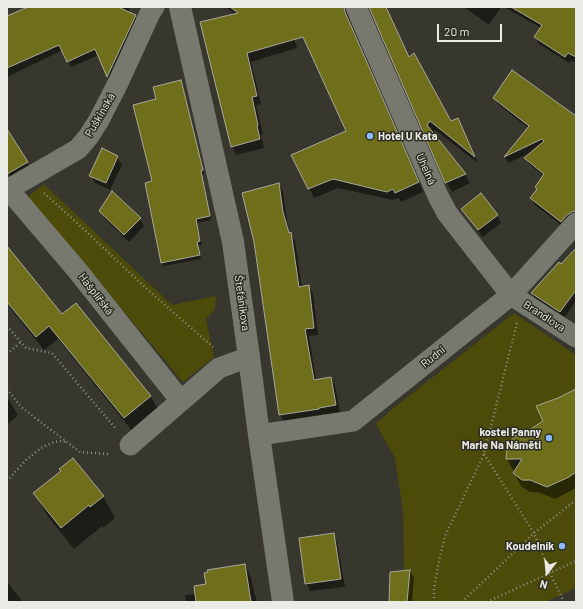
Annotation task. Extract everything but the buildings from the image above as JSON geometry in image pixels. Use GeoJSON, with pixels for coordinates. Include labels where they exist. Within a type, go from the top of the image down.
{"type":"FeatureCollection","features":[{"type":"Feature","properties":{"kind":"street","name":"Puškinská"},"geometry":{"type":"LineString","coordinates":[[8,190],[78,149],[89,136],[118,83],[154,7]]}},
{"type":"Feature","properties":{"kind":"street","name":"Štefánikova"},"geometry":{"type":"LineString","coordinates":[[180,7],[234,242],[282,602]]}},
{"type":"Feature","properties":{"kind":"street","name":"Uhelná"},"geometry":{"type":"LineString","coordinates":[[356,7],[438,196],[447,213],[519,300]]}},
{"type":"Feature","properties":{"kind":"street","name":"Hašplířská"},"geometry":{"type":"LineString","coordinates":[[8,190],[77,270],[181,401]]}},
{"type":"Feature","properties":{"kind":"street","name":"Rudní"},"geometry":{"type":"LineString","coordinates":[[259,435],[353,420],[519,300],[576,223]]}},
{"type":"Feature","properties":{"kind":"street","name":"Brandlova"},"geometry":{"type":"LineString","coordinates":[[519,300],[576,337]]}},
{"type":"Feature","properties":{"kind":"street"},"geometry":{"type":"LineString","coordinates":[[130,445],[219,368],[249,357]]}},
{"type":"Feature","properties":{"kind":"path"},"geometry":{"type":"LineString","coordinates":[[27,178],[150,292],[200,335]]}},
{"type":"Feature","properties":{"kind":"path"},"geometry":{"type":"LineString","coordinates":[[434,602],[434,588],[438,562],[445,536],[484,454],[517,323],[519,300]]}},
{"type":"Feature","properties":{"kind":"path"},"geometry":{"type":"LineString","coordinates":[[7,326],[26,348],[52,353],[91,401],[130,445]]}},
{"type":"Feature","properties":{"kind":"path"},"geometry":{"type":"LineString","coordinates":[[7,354],[21,342]]}},
{"type":"Feature","properties":{"kind":"path"},"geometry":{"type":"LineString","coordinates":[[7,389],[21,407],[80,452]]}},
{"type":"Feature","properties":{"kind":"path"},"geometry":{"type":"LineString","coordinates":[[7,481],[26,460],[41,448],[54,442],[63,441],[80,452],[107,454],[123,445],[130,445]]}},
{"type":"Feature","properties":{"kind":"path"},"geometry":{"type":"LineString","coordinates":[[484,454],[534,533],[550,573],[564,602]]}},
{"type":"Feature","properties":{"kind":"path"},"geometry":{"type":"LineString","coordinates":[[462,602],[534,533],[576,500]]}},
{"type":"Feature","properties":{"kind":"path"},"geometry":{"type":"LineString","coordinates":[[487,602],[576,561]]}},
{"type":"Feature","properties":{"kind":"shaded area"},"geometry":{"type":"Polygon","coordinates":[[[44,184],[172,305],[216,296],[215,309],[206,319],[214,357],[183,382],[28,197],[44,184]]]}},
{"type":"Feature","properties":{"kind":"shaded area"},"geometry":{"type":"Polygon","coordinates":[[[514,313],[576,355],[576,394],[572,391],[569,392],[571,396],[562,401],[560,397],[558,398],[559,403],[546,426],[506,456],[506,459],[511,459],[516,469],[513,473],[515,475],[518,471],[548,487],[549,483],[576,468],[576,588],[545,602],[407,602],[410,572],[404,571],[403,511],[395,458],[376,424],[390,411],[514,313]]]}},
{"type":"Feature","properties":{"kind":"place","name":"Hotel U Kata"},"geometry":{"type":"Point","coordinates":[370,136]}},
{"type":"Feature","properties":{"kind":"place","name":"kostel Panny Marie Na Náměti"},"geometry":{"type":"Point","coordinates":[549,438]}},
{"type":"Feature","properties":{"kind":"place","name":"Koudelník"},"geometry":{"type":"Point","coordinates":[562,546]}}]}
